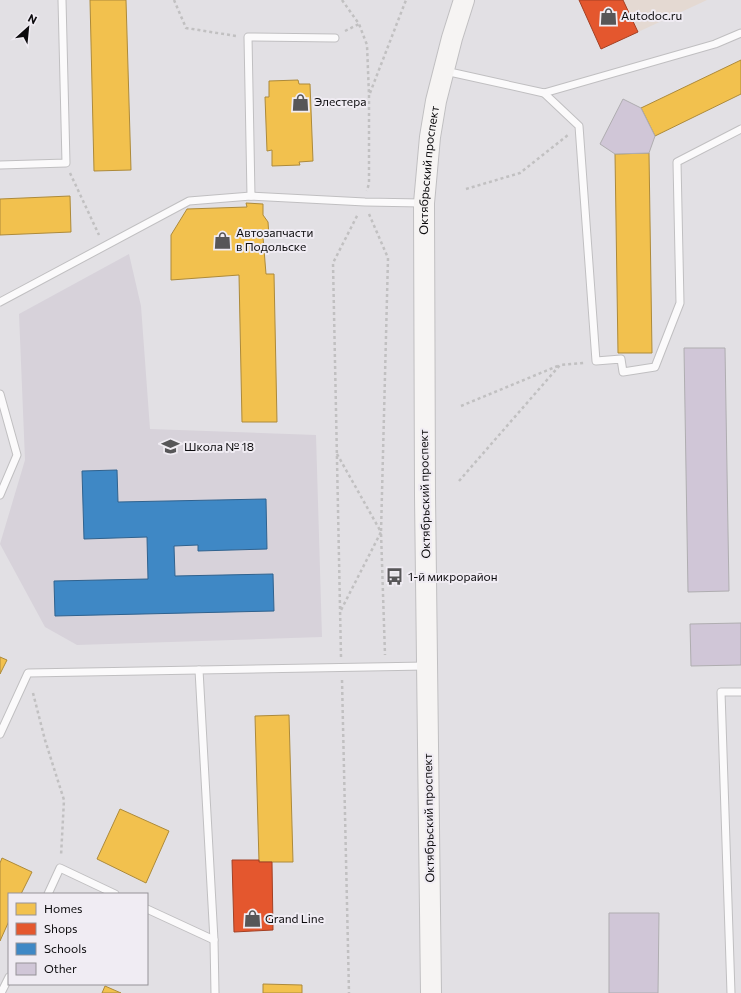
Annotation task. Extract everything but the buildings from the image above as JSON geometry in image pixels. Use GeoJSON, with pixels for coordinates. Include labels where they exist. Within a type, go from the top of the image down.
{"type":"FeatureCollection","features":[{"type":"Feature","properties":{"kind":"main road","name":"Октябрьский проспект"},"geometry":{"type":"LineString","coordinates":[[431,993],[424,203],[430,137],[458,5]]}},
{"type":"Feature","properties":{"kind":"lane"},"geometry":{"type":"LineString","coordinates":[[0,165],[66,163],[62,0]]}},
{"type":"Feature","properties":{"kind":"lane"},"geometry":{"type":"LineString","coordinates":[[443,70],[544,93],[715,44],[741,33]]}},
{"type":"Feature","properties":{"kind":"lane"},"geometry":{"type":"LineString","coordinates":[[250,196],[248,37],[335,38]]}},
{"type":"Feature","properties":{"kind":"lane"},"geometry":{"type":"LineString","coordinates":[[544,93],[579,126],[596,361],[621,359],[623,372],[655,367],[680,303],[676,162],[741,129]]}},
{"type":"Feature","properties":{"kind":"lane"},"geometry":{"type":"LineString","coordinates":[[0,302],[189,201],[250,196],[364,202],[424,203]]}},
{"type":"Feature","properties":{"kind":"lane"},"geometry":{"type":"LineString","coordinates":[[0,394],[17,455],[0,495]]}},
{"type":"Feature","properties":{"kind":"lane"},"geometry":{"type":"LineString","coordinates":[[0,734],[28,673],[427,666]]}},
{"type":"Feature","properties":{"kind":"lane"},"geometry":{"type":"LineString","coordinates":[[199,670],[214,940],[215,993]]}},
{"type":"Feature","properties":{"kind":"lane"},"geometry":{"type":"LineString","coordinates":[[731,993],[721,692],[741,692]]}},
{"type":"Feature","properties":{"kind":"lane"},"geometry":{"type":"LineString","coordinates":[[48,893],[60,868],[113,893]]}},
{"type":"Feature","properties":{"kind":"lane"},"geometry":{"type":"LineString","coordinates":[[148,909],[214,940]]}},
{"type":"Feature","properties":{"kind":"lane"},"geometry":{"type":"LineString","coordinates":[[1,993],[8,979]]}},
{"type":"Feature","properties":{"kind":"path"},"geometry":{"type":"LineString","coordinates":[[174,0],[186,28],[248,37]]}},
{"type":"Feature","properties":{"kind":"path"},"geometry":{"type":"LineString","coordinates":[[342,0],[359,24],[367,46],[369,95],[369,183],[364,202],[333,263],[348,993]]}},
{"type":"Feature","properties":{"kind":"path"},"geometry":{"type":"LineString","coordinates":[[369,95],[383,64],[406,0]]}},
{"type":"Feature","properties":{"kind":"path"},"geometry":{"type":"LineString","coordinates":[[335,38],[359,24]]}},
{"type":"Feature","properties":{"kind":"path"},"geometry":{"type":"LineString","coordinates":[[466,189],[520,173],[579,126]]}},
{"type":"Feature","properties":{"kind":"path"},"geometry":{"type":"LineString","coordinates":[[66,163],[104,246]]}},
{"type":"Feature","properties":{"kind":"path"},"geometry":{"type":"LineString","coordinates":[[364,202],[388,258],[381,532],[385,666]]}},
{"type":"Feature","properties":{"kind":"path"},"geometry":{"type":"LineString","coordinates":[[461,406],[560,365],[596,361]]}},
{"type":"Feature","properties":{"kind":"path"},"geometry":{"type":"LineString","coordinates":[[460,481],[560,365]]}},
{"type":"Feature","properties":{"kind":"path"},"geometry":{"type":"LineString","coordinates":[[337,454],[381,532]]}},
{"type":"Feature","properties":{"kind":"path"},"geometry":{"type":"LineString","coordinates":[[340,613],[381,532]]}},
{"type":"Feature","properties":{"kind":"path"},"geometry":{"type":"LineString","coordinates":[[28,673],[45,740],[64,800],[60,868]]}},
{"type":"Feature","properties":{"kind":"shaded area"},"geometry":{"type":"Polygon","coordinates":[[[623,0],[707,0],[638,32],[623,0]]]}},
{"type":"Feature","properties":{"kind":"shaded area","name":"Школа № 18"},"geometry":{"type":"Polygon","coordinates":[[[129,254],[141,306],[150,429],[316,435],[322,637],[77,645],[45,627],[0,544],[25,460],[19,314],[129,254]]]}},
{"type":"Feature","properties":{"kind":"place","name":"Autodoc.ru"},"geometry":{"type":"Point","coordinates":[608,16]}},
{"type":"Feature","properties":{"kind":"place","name":"Элестера"},"geometry":{"type":"Point","coordinates":[301,102]}},
{"type":"Feature","properties":{"kind":"place","name":"Автозапчасти в Подольске"},"geometry":{"type":"Point","coordinates":[223,240]}},
{"type":"Feature","properties":{"kind":"place","name":"Школа № 18"},"geometry":{"type":"Point","coordinates":[171,447]}},
{"type":"Feature","properties":{"kind":"place","name":"1-й микрорайон"},"geometry":{"type":"Point","coordinates":[395,577]}},
{"type":"Feature","properties":{"kind":"place","name":"Grand Line"},"geometry":{"type":"Point","coordinates":[252,919]}}]}
